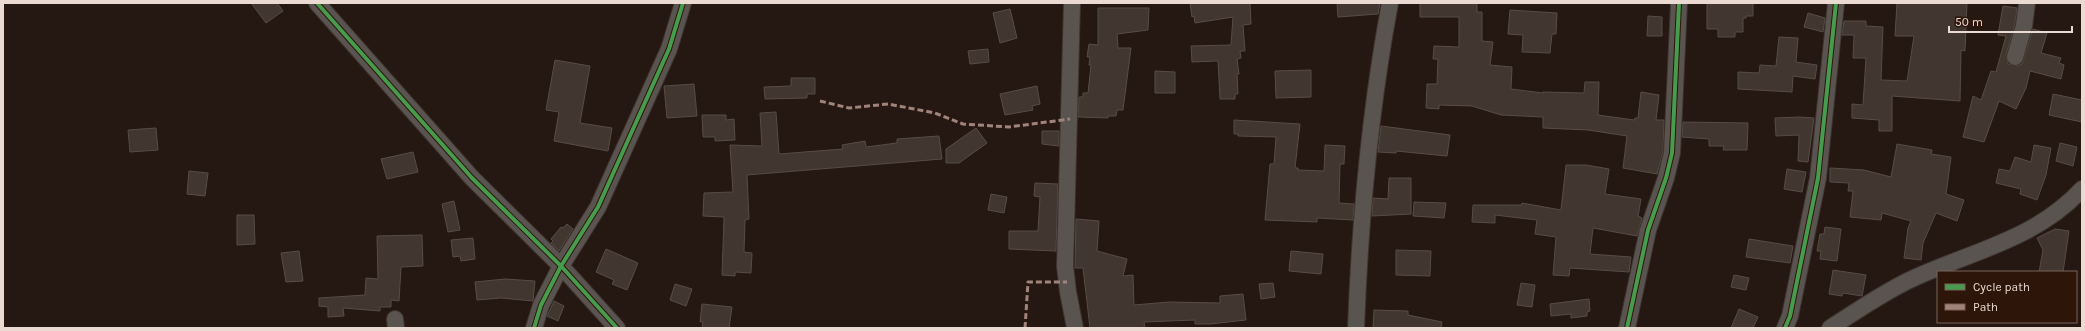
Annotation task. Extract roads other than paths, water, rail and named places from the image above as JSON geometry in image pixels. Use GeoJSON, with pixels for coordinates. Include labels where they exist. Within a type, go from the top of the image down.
{"type":"FeatureCollection","features":[{"type":"Feature","properties":{"kind":"street"},"geometry":{"type":"LineString","coordinates":[[317,3],[472,178],[561,266],[617,328]]}},
{"type":"Feature","properties":{"kind":"street"},"geometry":{"type":"LineString","coordinates":[[534,328],[541,305],[561,266],[598,207],[668,49],[683,3]]}},
{"type":"Feature","properties":{"kind":"street"},"geometry":{"type":"LineString","coordinates":[[1072,3],[1065,266],[1075,328]]}},
{"type":"Feature","properties":{"kind":"street"},"geometry":{"type":"LineString","coordinates":[[1356,328],[1361,226],[1380,56],[1390,3]]}},
{"type":"Feature","properties":{"kind":"street"},"geometry":{"type":"LineString","coordinates":[[1627,328],[1648,230],[1666,178],[1672,153],[1679,3]]}},
{"type":"Feature","properties":{"kind":"street"},"geometry":{"type":"LineString","coordinates":[[1785,328],[1790,316],[1818,178],[1836,3]]}},
{"type":"Feature","properties":{"kind":"street"},"geometry":{"type":"LineString","coordinates":[[2015,57],[2024,26],[2027,3]]}},
{"type":"Feature","properties":{"kind":"street"},"geometry":{"type":"LineString","coordinates":[[1830,328],[1913,278],[2016,238],[2050,217],[2069,203],[2082,189]]}}]}
